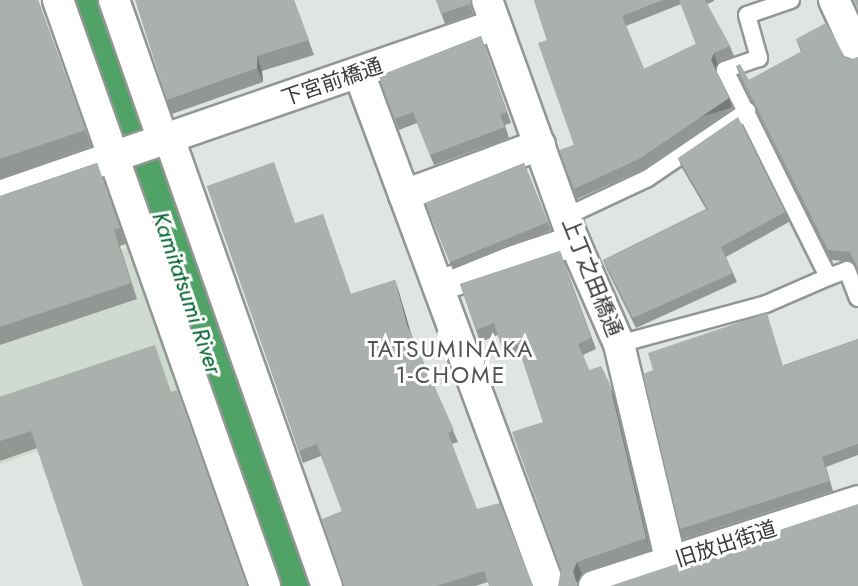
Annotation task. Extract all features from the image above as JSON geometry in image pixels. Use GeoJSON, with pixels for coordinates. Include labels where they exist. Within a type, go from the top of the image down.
{"type":"FeatureCollection","features":[{"type":"Feature","properties":{"kind":"street"},"geometry":{"type":"LineString","coordinates":[[58,0],[116,156],[265,586]]}},
{"type":"Feature","properties":{"kind":"street"},"geometry":{"type":"LineString","coordinates":[[114,0],[327,586]]}},
{"type":"Feature","properties":{"kind":"street"},"geometry":{"type":"LineString","coordinates":[[834,0],[858,52]]}},
{"type":"Feature","properties":{"kind":"street","name":"下宮前橋通"},"geometry":{"type":"LineString","coordinates":[[116,156],[359,74],[491,13]]}},
{"type":"Feature","properties":{"kind":"street","name":"上丁之田橋通"},"geometry":{"type":"LineString","coordinates":[[491,13],[571,228],[619,344],[671,562]]}},
{"type":"Feature","properties":{"kind":"street"},"geometry":{"type":"LineString","coordinates":[[359,74],[549,586]]}},
{"type":"Feature","properties":{"kind":"street"},"geometry":{"type":"LineString","coordinates":[[404,195],[540,145]]}},
{"type":"Feature","properties":{"kind":"street"},"geometry":{"type":"LineString","coordinates":[[0,196],[116,156]]}},
{"type":"Feature","properties":{"kind":"street"},"geometry":{"type":"LineString","coordinates":[[438,286],[571,228]]}},
{"type":"Feature","properties":{"kind":"street","name":"旧放出街道"},"geometry":{"type":"LineString","coordinates":[[613,583],[858,501]]}},
{"type":"Feature","properties":{"kind":"lane"},"geometry":{"type":"LineString","coordinates":[[791,0],[747,16],[759,58],[725,70],[828,277]]}},
{"type":"Feature","properties":{"kind":"lane"},"geometry":{"type":"LineString","coordinates":[[571,228],[747,111]]}},
{"type":"Feature","properties":{"kind":"lane"},"geometry":{"type":"LineString","coordinates":[[619,344],[766,304],[852,268],[858,298]]}},
{"type":"Feature","properties":{"kind":"shaded area"},"geometry":{"type":"Polygon","coordinates":[[[127,248],[182,401],[0,464],[0,292],[127,248]]]}},
{"type":"Feature","properties":{"kind":"building"},"geometry":{"type":"Polygon","coordinates":[[[0,0],[38,0],[85,130],[0,159],[0,0]]]}},
{"type":"Feature","properties":{"kind":"building"},"geometry":{"type":"Polygon","coordinates":[[[135,0],[294,0],[309,40],[257,56],[257,68],[167,100],[135,0]]]}},
{"type":"Feature","properties":{"kind":"building"},"geometry":{"type":"Polygon","coordinates":[[[436,0],[469,0],[470,4],[441,14],[436,0]]]}},
{"type":"Feature","properties":{"kind":"building"},"geometry":{"type":"Polygon","coordinates":[[[534,0],[663,0],[622,16],[644,69],[696,44],[679,0],[705,0],[730,46],[714,53],[711,60],[729,98],[639,159],[574,189],[560,150],[574,145],[538,43],[547,40],[534,0]]]}},
{"type":"Feature","properties":{"kind":"building"},"geometry":{"type":"Polygon","coordinates":[[[826,23],[845,57],[858,57],[858,268],[850,252],[828,250],[736,66],[740,64],[749,80],[802,51],[796,39],[826,23]]]}},
{"type":"Feature","properties":{"kind":"building"},"geometry":{"type":"Polygon","coordinates":[[[481,36],[507,112],[500,115],[505,127],[430,155],[413,112],[395,119],[379,76],[481,36]]]}},
{"type":"Feature","properties":{"kind":"building"},"geometry":{"type":"Polygon","coordinates":[[[738,117],[785,212],[721,247],[733,273],[633,318],[603,260],[708,209],[678,158],[738,117]]]}},
{"type":"Feature","properties":{"kind":"building"},"geometry":{"type":"Polygon","coordinates":[[[274,162],[295,223],[323,214],[351,294],[395,280],[407,325],[454,430],[448,433],[477,509],[500,503],[533,586],[489,586],[484,571],[436,586],[344,586],[322,519],[342,511],[317,444],[299,451],[207,186],[274,162]]]}},
{"type":"Feature","properties":{"kind":"building"},"geometry":{"type":"Polygon","coordinates":[[[97,163],[120,228],[114,230],[131,283],[0,327],[0,196],[97,163]]]}},
{"type":"Feature","properties":{"kind":"building"},"geometry":{"type":"Polygon","coordinates":[[[524,163],[548,222],[450,262],[426,203],[524,163]]]}},
{"type":"Feature","properties":{"kind":"building"},"geometry":{"type":"Polygon","coordinates":[[[560,251],[591,338],[578,344],[589,370],[601,366],[609,382],[646,538],[577,562],[573,571],[577,586],[558,586],[561,569],[512,432],[543,422],[517,343],[502,347],[494,323],[476,330],[460,284],[560,251]]]}},
{"type":"Feature","properties":{"kind":"building"},"geometry":{"type":"Polygon","coordinates":[[[767,313],[783,366],[858,339],[858,444],[822,457],[829,481],[680,529],[643,374],[653,370],[648,353],[767,313]]]}},
{"type":"Feature","properties":{"kind":"building"},"geometry":{"type":"Polygon","coordinates":[[[155,345],[171,392],[177,390],[247,586],[83,586],[31,431],[0,441],[0,397],[155,345]]]}},
{"type":"Feature","properties":{"kind":"building"},"geometry":{"type":"Polygon","coordinates":[[[858,504],[858,586],[610,586],[858,504]]]}},
{"type":"Feature","properties":{"kind":"waterway","name":"Kamitatsumi River"},"geometry":{"type":"LineString","coordinates":[[85,0],[289,586]]}},
{"type":"Feature","properties":{"kind":"district","name":"TATSUMINAKA 1-CHOME"},"geometry":{"type":"Point","coordinates":[451,362]}}]}
